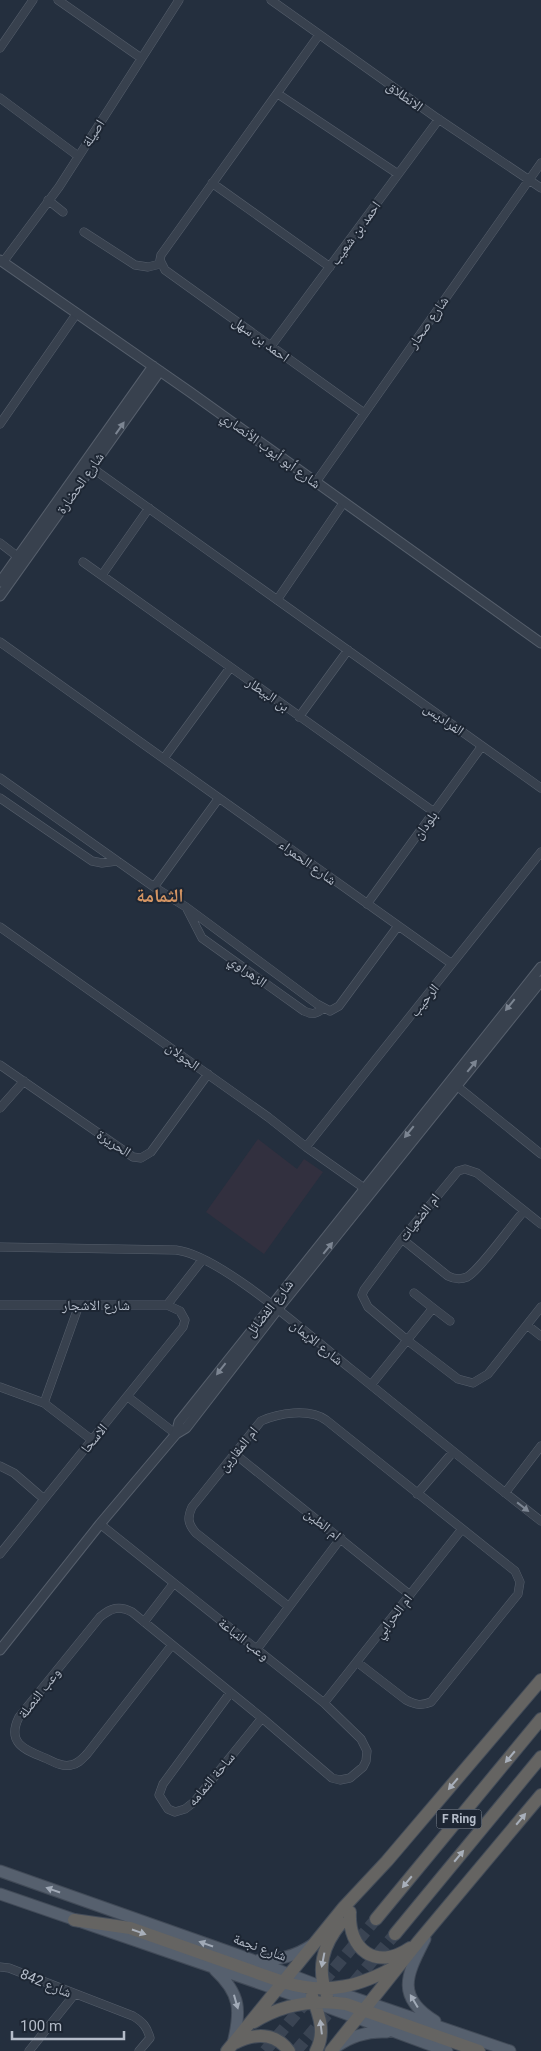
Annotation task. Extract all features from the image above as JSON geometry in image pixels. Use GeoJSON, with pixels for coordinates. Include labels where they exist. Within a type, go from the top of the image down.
{"type":"FeatureCollection","features":[{"type":"Feature","properties":{"kind":"highway"},"geometry":{"type":"LineString","coordinates":[[230,2048],[314,1944],[541,1680]]}},
{"type":"Feature","properties":{"kind":"highway","name":"F Ring"},"geometry":{"type":"LineString","coordinates":[[376,1919],[541,1719]]}},
{"type":"Feature","properties":{"kind":"highway","name":"F Ring"},"geometry":{"type":"LineString","coordinates":[[395,1934],[541,1757]]}},
{"type":"Feature","properties":{"kind":"highway"},"geometry":{"type":"LineString","coordinates":[[331,2051],[418,1942],[541,1795]]}},
{"type":"Feature","properties":{"kind":"highway"},"geometry":{"type":"LineString","coordinates":[[332,2006],[325,1988],[321,1965],[323,1954],[335,1931],[387,1861]]}},
{"type":"Feature","properties":{"kind":"highway"},"geometry":{"type":"LineString","coordinates":[[350,1912],[349,1923],[353,1938],[358,1946],[372,1956],[390,1957],[401,1954],[418,1942]]}},
{"type":"Feature","properties":{"kind":"highway"},"geometry":{"type":"LineString","coordinates":[[74,1920],[130,1928],[283,1982],[325,1988],[355,1985],[369,1981],[400,1964]]}},
{"type":"Feature","properties":{"kind":"highway"},"geometry":{"type":"LineString","coordinates":[[306,1984],[322,2024],[322,2033],[316,2051]]}},
{"type":"Feature","properties":{"kind":"highway"},"geometry":{"type":"LineString","coordinates":[[247,2026],[293,2004],[314,2002],[363,2010],[479,2051]]}},
{"type":"Feature","properties":{"kind":"highway"},"geometry":{"type":"LineString","coordinates":[[230,2048],[256,2035],[277,2039],[288,2051]]}},
{"type":"Feature","properties":{"kind":"main road","name":"شارع نجمة"},"geometry":{"type":"LineString","coordinates":[[0,1871],[252,1960],[314,2002]]}},
{"type":"Feature","properties":{"kind":"main road","name":"شارع نجمة"},"geometry":{"type":"LineString","coordinates":[[0,1894],[212,1968],[283,1982]]}},
{"type":"Feature","properties":{"kind":"main road"},"geometry":{"type":"LineString","coordinates":[[429,1929],[409,1972],[409,1991],[414,2001],[425,2014],[452,2031]]}},
{"type":"Feature","properties":{"kind":"main road"},"geometry":{"type":"LineString","coordinates":[[252,1960],[280,1959],[297,1954],[314,1944]]}},
{"type":"Feature","properties":{"kind":"main road"},"geometry":{"type":"LineString","coordinates":[[212,1968],[229,1985],[238,2003],[238,2019],[230,2048]]}},
{"type":"Feature","properties":{"kind":"main road"},"geometry":{"type":"LineString","coordinates":[[325,1988],[398,2033],[447,2051]]}},
{"type":"Feature","properties":{"kind":"main road"},"geometry":{"type":"LineString","coordinates":[[363,2010],[452,2031],[510,2051]]}},
{"type":"Feature","properties":{"kind":"main road"},"geometry":{"type":"LineString","coordinates":[[331,2051],[348,2039],[368,2033],[398,2033]]}},
{"type":"Feature","properties":{"kind":"street"},"geometry":{"type":"LineString","coordinates":[[0,48],[33,0]]}},
{"type":"Feature","properties":{"kind":"street"},"geometry":{"type":"LineString","coordinates":[[58,0],[142,58]]}},
{"type":"Feature","properties":{"kind":"street","name":"اصيلة"},"geometry":{"type":"LineString","coordinates":[[1,261],[48,200],[179,0]]}},
{"type":"Feature","properties":{"kind":"street","name":"الانطلاق"},"geometry":{"type":"LineString","coordinates":[[271,0],[439,120],[541,188]]}},
{"type":"Feature","properties":{"kind":"street"},"geometry":{"type":"LineString","coordinates":[[84,232],[135,265],[148,266],[160,264],[161,255],[319,35]]}},
{"type":"Feature","properties":{"kind":"street"},"geometry":{"type":"LineString","coordinates":[[278,94],[398,174]]}},
{"type":"Feature","properties":{"kind":"street"},"geometry":{"type":"LineString","coordinates":[[0,98],[78,156]]}},
{"type":"Feature","properties":{"kind":"street","name":"احمد بن شعيب"},"geometry":{"type":"LineString","coordinates":[[271,346],[439,120]]}},
{"type":"Feature","properties":{"kind":"street","name":"شارع صحار"},"geometry":{"type":"LineString","coordinates":[[316,482],[541,163]]}},
{"type":"Feature","properties":{"kind":"street"},"geometry":{"type":"LineString","coordinates":[[212,183],[330,267]]}},
{"type":"Feature","properties":{"kind":"street"},"geometry":{"type":"LineString","coordinates":[[48,200],[63,212]]}},
{"type":"Feature","properties":{"kind":"street","name":"شارع أبو أيوب الأنصاري"},"geometry":{"type":"LineString","coordinates":[[1,261],[156,368],[541,643]]}},
{"type":"Feature","properties":{"kind":"street","name":"احمد بن سهل"},"geometry":{"type":"LineString","coordinates":[[160,264],[165,270],[364,413]]}},
{"type":"Feature","properties":{"kind":"street"},"geometry":{"type":"LineString","coordinates":[[0,424],[77,313]]}},
{"type":"Feature","properties":{"kind":"street","name":"شارع الحضارة"},"geometry":{"type":"LineString","coordinates":[[0,596],[21,559],[156,368]]}},
{"type":"Feature","properties":{"kind":"street","name":"الفراديس"},"geometry":{"type":"LineString","coordinates":[[88,465],[541,788]]}},
{"type":"Feature","properties":{"kind":"street"},"geometry":{"type":"LineString","coordinates":[[278,600],[344,502]]}},
{"type":"Feature","properties":{"kind":"street"},"geometry":{"type":"LineString","coordinates":[[102,575],[148,508]]}},
{"type":"Feature","properties":{"kind":"street"},"geometry":{"type":"LineString","coordinates":[[0,543],[21,559]]}},
{"type":"Feature","properties":{"kind":"street","name":"شارع الحضارة"},"geometry":{"type":"LineString","coordinates":[[0,582],[21,559]]}},
{"type":"Feature","properties":{"kind":"street","name":"بن البيطار"},"geometry":{"type":"LineString","coordinates":[[83,562],[434,812]]}},
{"type":"Feature","properties":{"kind":"street","name":"شارع الحمراء"},"geometry":{"type":"LineString","coordinates":[[0,642],[452,964]]}},
{"type":"Feature","properties":{"kind":"street"},"geometry":{"type":"LineString","coordinates":[[299,717],[348,650]]}},
{"type":"Feature","properties":{"kind":"street"},"geometry":{"type":"LineString","coordinates":[[164,758],[230,668]]}},
{"type":"Feature","properties":{"kind":"street","name":"بلودان"},"geometry":{"type":"LineString","coordinates":[[367,904],[482,746]]}},
{"type":"Feature","properties":{"kind":"street","name":"الزهراوي"},"geometry":{"type":"LineString","coordinates":[[0,778],[154,887],[186,907],[330,1011],[339,1006],[398,926]]}},
{"type":"Feature","properties":{"kind":"street"},"geometry":{"type":"LineString","coordinates":[[0,798],[92,861],[102,863],[117,861]]}},
{"type":"Feature","properties":{"kind":"street"},"geometry":{"type":"LineString","coordinates":[[154,887],[219,798]]}},
{"type":"Feature","properties":{"kind":"street","name":"الرحيب"},"geometry":{"type":"LineString","coordinates":[[306,1147],[541,852]]}},
{"type":"Feature","properties":{"kind":"street","name":"الزهراوي"},"geometry":{"type":"LineString","coordinates":[[186,907],[196,929],[202,938],[210,944],[304,1012],[317,1014],[324,1008]]}},
{"type":"Feature","properties":{"kind":"street","name":"الجولان"},"geometry":{"type":"LineString","coordinates":[[1,930],[208,1074],[364,1188]]}},
{"type":"Feature","properties":{"kind":"street","name":"شارع الفضائل"},"geometry":{"type":"LineString","coordinates":[[0,1650],[100,1524],[176,1434],[179,1422],[281,1300],[303,1272],[302,1265],[453,1083],[541,967]]}},
{"type":"Feature","properties":{"kind":"street"},"geometry":{"type":"LineString","coordinates":[[128,1397],[176,1434],[186,1428],[244,1353],[274,1308],[348,1223],[453,1083],[541,980]]}},
{"type":"Feature","properties":{"kind":"street","name":"الحريرة"},"geometry":{"type":"LineString","coordinates":[[0,1064],[133,1157],[141,1158],[151,1152],[208,1074]]}},
{"type":"Feature","properties":{"kind":"street"},"geometry":{"type":"LineString","coordinates":[[0,1108],[24,1082]]}},
{"type":"Feature","properties":{"kind":"street"},"geometry":{"type":"LineString","coordinates":[[453,1083],[541,1154]]}},
{"type":"Feature","properties":{"kind":"street","name":"ام الضعيات"},"geometry":{"type":"LineString","coordinates":[[541,1224],[477,1173],[465,1169],[458,1171],[402,1239],[362,1295],[368,1307],[407,1340],[458,1379],[473,1383],[488,1374],[541,1307]]}},
{"type":"Feature","properties":{"kind":"street"},"geometry":{"type":"LineString","coordinates":[[348,1223],[348,1218],[366,1194],[364,1188]]}},
{"type":"Feature","properties":{"kind":"street"},"geometry":{"type":"LineString","coordinates":[[402,1239],[448,1276],[460,1279],[473,1272],[524,1211]]}},
{"type":"Feature","properties":{"kind":"street","name":"شارع الإيمان"},"geometry":{"type":"LineString","coordinates":[[0,1247],[176,1250],[185,1251],[219,1267],[274,1308],[541,1521]]}},
{"type":"Feature","properties":{"kind":"street"},"geometry":{"type":"LineString","coordinates":[[167,1305],[203,1259]]}},
{"type":"Feature","properties":{"kind":"street"},"geometry":{"type":"LineString","coordinates":[[414,1293],[450,1321]]}},
{"type":"Feature","properties":{"kind":"street","name":"شارع الاشجار"},"geometry":{"type":"LineString","coordinates":[[0,1305],[167,1305]]}},
{"type":"Feature","properties":{"kind":"street"},"geometry":{"type":"LineString","coordinates":[[44,1403],[79,1305]]}},
{"type":"Feature","properties":{"kind":"street","name":"الاسحا"},"geometry":{"type":"LineString","coordinates":[[0,1554],[183,1327],[185,1320],[180,1311],[167,1305]]}},
{"type":"Feature","properties":{"kind":"street"},"geometry":{"type":"LineString","coordinates":[[370,1385],[433,1308]]}},
{"type":"Feature","properties":{"kind":"street"},"geometry":{"type":"LineString","coordinates":[[527,1325],[541,1336]]}},
{"type":"Feature","properties":{"kind":"street"},"geometry":{"type":"LineString","coordinates":[[0,1387],[44,1403],[92,1440]]}},
{"type":"Feature","properties":{"kind":"street","name":"ام المقارين"},"geometry":{"type":"LineString","coordinates":[[288,1606],[196,1533],[188,1520],[192,1507],[261,1422],[270,1417],[307,1413],[326,1420],[519,1576],[520,1588],[512,1602],[437,1696],[430,1702],[422,1705],[406,1700],[357,1662]]}},
{"type":"Feature","properties":{"kind":"street"},"geometry":{"type":"LineString","coordinates":[[505,1493],[541,1446]]}},
{"type":"Feature","properties":{"kind":"street"},"geometry":{"type":"LineString","coordinates":[[417,1494],[454,1452]]}},
{"type":"Feature","properties":{"kind":"street","name":"ام الطين"},"geometry":{"type":"LineString","coordinates":[[235,1454],[410,1595]]}},
{"type":"Feature","properties":{"kind":"street"},"geometry":{"type":"LineString","coordinates":[[0,1466],[14,1473],[44,1499]]}},
{"type":"Feature","properties":{"kind":"street","name":"وعب النباعة"},"geometry":{"type":"LineString","coordinates":[[100,1524],[324,1703],[365,1745],[367,1756],[363,1767]]}},
{"type":"Feature","properties":{"kind":"street","name":"ام الحرابي"},"geometry":{"type":"LineString","coordinates":[[324,1703],[462,1529]]}},
{"type":"Feature","properties":{"kind":"street"},"geometry":{"type":"LineString","coordinates":[[257,1649],[340,1538]]}},
{"type":"Feature","properties":{"kind":"street"},"geometry":{"type":"LineString","coordinates":[[144,1622],[174,1584]]}},
{"type":"Feature","properties":{"kind":"street","name":"وعب النصلة"},"geometry":{"type":"LineString","coordinates":[[172,1645],[87,1754],[76,1764],[63,1766],[22,1747],[16,1741],[15,1725],[19,1718],[100,1617],[108,1610],[116,1607],[124,1608],[144,1622],[262,1718],[332,1778],[340,1780],[350,1778],[363,1767]]}},
{"type":"Feature","properties":{"kind":"street","name":"ساحة الثمامه"},"geometry":{"type":"LineString","coordinates":[[230,1693],[163,1784],[160,1795],[168,1809],[175,1812],[185,1809],[194,1802],[262,1718]]}},
{"type":"Feature","properties":{"kind":"street","name":"شارع 842"},"geometry":{"type":"LineString","coordinates":[[0,1967],[10,1968],[74,1995],[133,2016],[143,2022],[150,2038],[139,2051]]}},
{"type":"Feature","properties":{"kind":"street"},"geometry":{"type":"LineString","coordinates":[[29,2051],[74,1995]]}},
{"type":"Feature","properties":{"kind":"shaded area"},"geometry":{"type":"Polygon","coordinates":[[[258,1139],[297,1169],[304,1159],[323,1172],[264,1254],[206,1212],[258,1139]]]}},
{"type":"Feature","properties":{"kind":"tunnel"},"geometry":{"type":"LineString","coordinates":[[265,2051],[376,1919]]}},
{"type":"Feature","properties":{"kind":"tunnel"},"geometry":{"type":"LineString","coordinates":[[296,2051],[395,1934]]}},
{"type":"Feature","properties":{"kind":"district","name":"الثمامة"},"geometry":{"type":"Point","coordinates":[160,895]}}]}
